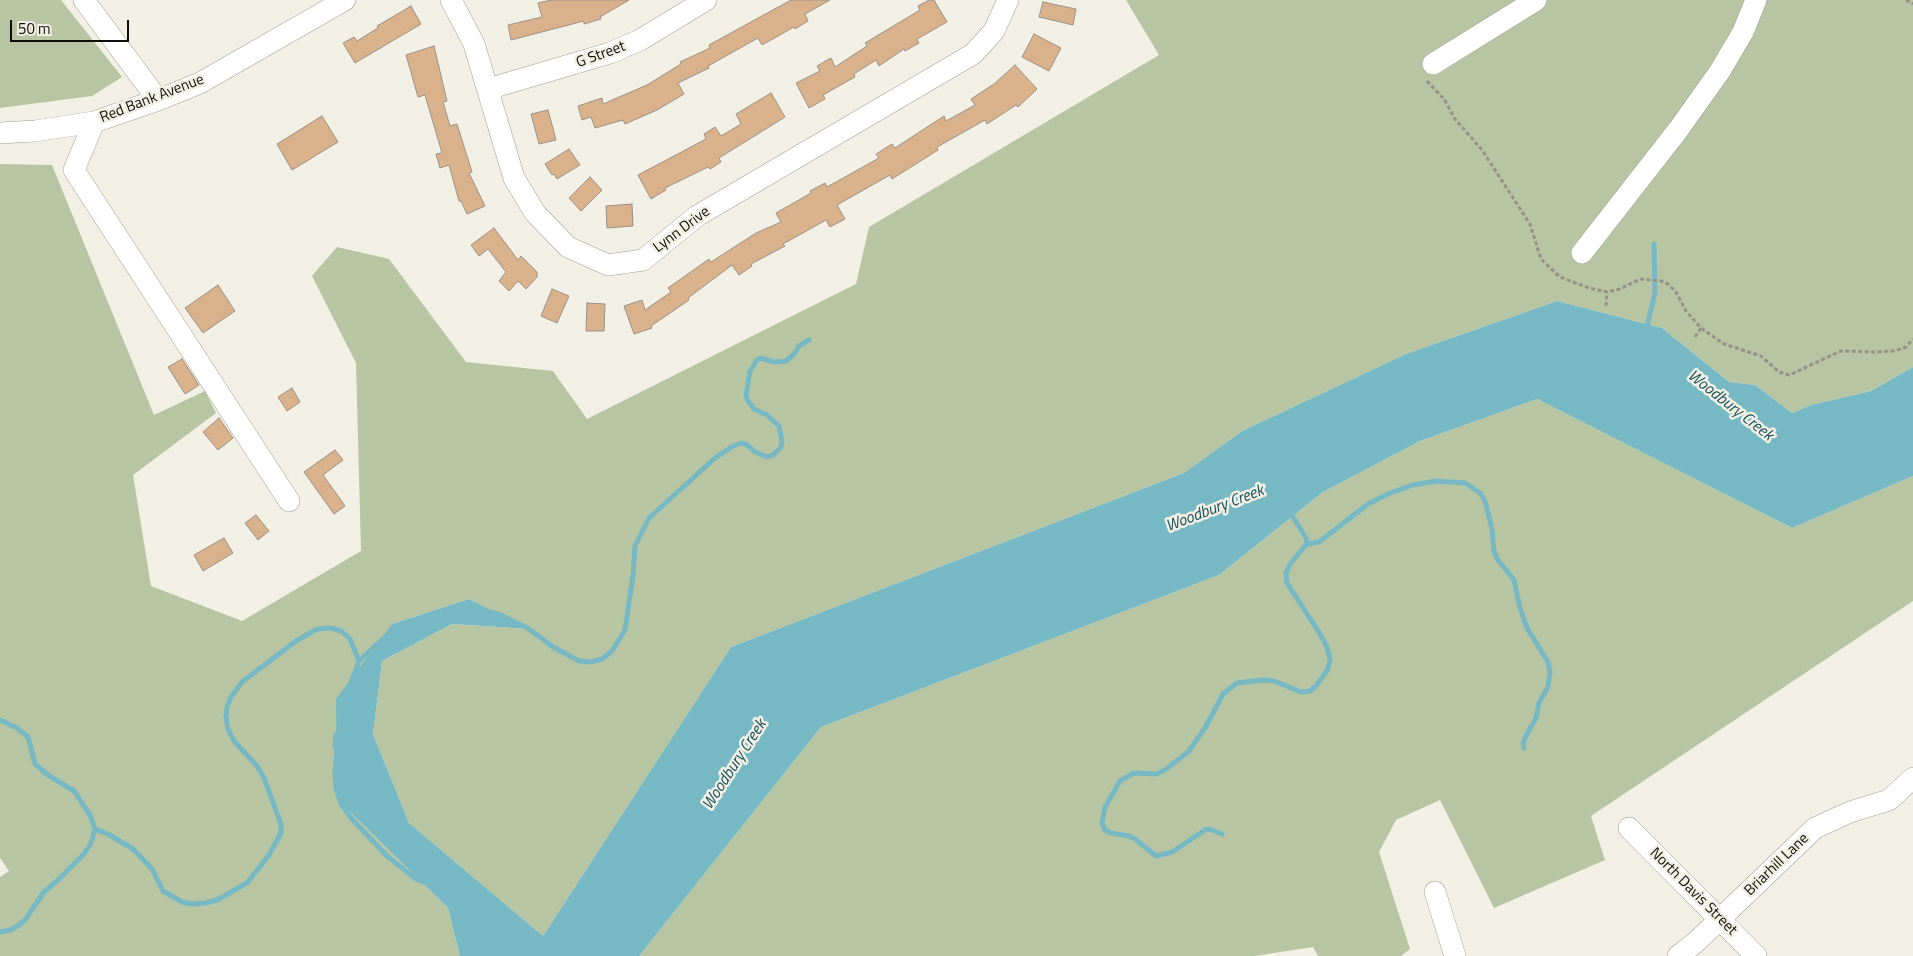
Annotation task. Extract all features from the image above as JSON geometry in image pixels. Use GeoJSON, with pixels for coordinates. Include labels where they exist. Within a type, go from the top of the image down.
{"type":"FeatureCollection","features":[{"type":"Feature","properties":{"kind":"street"},"geometry":{"type":"LineString","coordinates":[[85,0],[158,100]]}},
{"type":"Feature","properties":{"kind":"street","name":"Red Bank Avenue"},"geometry":{"type":"LineString","coordinates":[[0,133],[35,131],[94,122],[158,100],[200,83],[345,0]]}},
{"type":"Feature","properties":{"kind":"street","name":"Lynn Drive"},"geometry":{"type":"LineString","coordinates":[[451,0],[474,44],[514,178],[535,213],[568,247],[608,265],[643,260],[696,216],[973,54],[994,31],[1008,0]]}},
{"type":"Feature","properties":{"kind":"street","name":"G Street"},"geometry":{"type":"LineString","coordinates":[[488,89],[610,53],[640,40],[706,0]]}},
{"type":"Feature","properties":{"kind":"street"},"geometry":{"type":"LineString","coordinates":[[1433,64],[1536,0]]}},
{"type":"Feature","properties":{"kind":"street"},"geometry":{"type":"LineString","coordinates":[[1582,253],[1678,130],[1720,70],[1743,32],[1756,0]]}},
{"type":"Feature","properties":{"kind":"street"},"geometry":{"type":"LineString","coordinates":[[94,122],[74,170],[289,501]]}},
{"type":"Feature","properties":{"kind":"street","name":"Briarhill Lane"},"geometry":{"type":"LineString","coordinates":[[1678,956],[1720,920],[1815,828],[1850,812],[1888,800],[1913,778]]}},
{"type":"Feature","properties":{"kind":"street","name":"North Davis Street"},"geometry":{"type":"LineString","coordinates":[[1629,828],[1756,956]]}},
{"type":"Feature","properties":{"kind":"street"},"geometry":{"type":"LineString","coordinates":[[1436,892],[1455,956]]}},
{"type":"Feature","properties":{"kind":"path"},"geometry":{"type":"LineString","coordinates":[[1906,0],[1913,4]]}},
{"type":"Feature","properties":{"kind":"path"},"geometry":{"type":"LineString","coordinates":[[1433,64],[1420,74],[1444,99],[1455,118],[1482,150],[1530,224],[1542,259],[1560,277],[1589,288],[1607,292],[1620,289],[1640,278],[1661,281],[1668,284],[1676,292],[1686,311],[1701,328],[1724,344],[1761,356],[1780,372],[1788,374],[1841,352],[1895,351],[1906,347],[1913,338]]}},
{"type":"Feature","properties":{"kind":"path"},"geometry":{"type":"LineString","coordinates":[[1606,306],[1607,292]]}},
{"type":"Feature","properties":{"kind":"path"},"geometry":{"type":"LineString","coordinates":[[1695,337],[1701,328]]}},
{"type":"Feature","properties":{"kind":"green space"},"geometry":{"type":"Polygon","coordinates":[[[0,0],[61,0],[122,77],[92,96],[0,108],[0,0]]]}},
{"type":"Feature","properties":{"kind":"green space"},"geometry":{"type":"Polygon","coordinates":[[[1126,0],[1913,0],[1913,367],[1871,391],[1811,405],[1792,413],[1755,385],[1729,382],[1662,328],[1557,301],[1406,354],[1242,431],[1184,473],[731,647],[543,936],[409,823],[373,734],[382,661],[452,624],[527,629],[469,599],[392,624],[337,799],[448,908],[460,956],[0,956],[0,877],[9,871],[0,858],[0,164],[52,165],[154,415],[205,391],[216,413],[133,475],[151,586],[242,621],[361,551],[356,363],[312,276],[337,247],[389,259],[466,362],[553,371],[587,419],[856,284],[869,227],[1159,55],[1126,0]]]}},
{"type":"Feature","properties":{"kind":"green space"},"geometry":{"type":"Polygon","coordinates":[[[1537,399],[1792,528],[1913,476],[1913,601],[1591,816],[1605,860],[1494,908],[1440,800],[1396,820],[1379,852],[1410,949],[1401,956],[1318,956],[1313,947],[1254,956],[639,956],[821,727],[1219,575],[1323,492],[1420,441],[1537,399]]]}},
{"type":"Feature","properties":{"kind":"water","name":"Woodbury Creek"},"geometry":{"type":"Polygon","coordinates":[[[1557,301],[1662,328],[1729,382],[1755,385],[1792,413],[1811,405],[1871,391],[1913,367],[1913,476],[1792,528],[1537,399],[1420,441],[1323,492],[1219,575],[821,727],[639,956],[460,956],[448,908],[337,799],[336,699],[392,624],[469,599],[529,629],[452,624],[382,661],[373,734],[409,823],[543,936],[731,647],[1184,473],[1242,431],[1406,354],[1557,301]]]}},
{"type":"Feature","properties":{"kind":"building"},"geometry":{"type":"Polygon","coordinates":[[[551,0],[629,0],[600,17],[601,19],[584,24],[584,21],[511,40],[508,25],[542,17],[538,3],[551,0]]]}},
{"type":"Feature","properties":{"kind":"building"},"geometry":{"type":"Polygon","coordinates":[[[791,0],[830,0],[805,14],[808,21],[795,29],[794,27],[762,45],[758,38],[708,66],[709,68],[678,83],[684,94],[657,110],[625,124],[623,120],[595,128],[591,117],[582,120],[578,106],[602,98],[603,104],[647,85],[681,64],[680,62],[710,48],[709,45],[791,0]]]}},
{"type":"Feature","properties":{"kind":"building"},"geometry":{"type":"Polygon","coordinates":[[[929,0],[934,0],[947,22],[917,39],[919,43],[905,51],[904,49],[879,66],[876,60],[854,74],[855,77],[823,95],[825,99],[809,108],[796,83],[820,71],[817,66],[831,58],[835,67],[867,46],[865,43],[920,10],[918,6],[929,0]]]}},
{"type":"Feature","properties":{"kind":"building"},"geometry":{"type":"Polygon","coordinates":[[[1043,2],[1076,9],[1073,25],[1039,17],[1043,2]]]}},
{"type":"Feature","properties":{"kind":"building"},"geometry":{"type":"Polygon","coordinates":[[[411,6],[421,24],[355,63],[343,43],[354,37],[357,41],[378,28],[377,26],[411,6]]]}},
{"type":"Feature","properties":{"kind":"building"},"geometry":{"type":"Polygon","coordinates":[[[1034,34],[1061,48],[1049,71],[1022,57],[1034,34]]]}},
{"type":"Feature","properties":{"kind":"building"},"geometry":{"type":"Polygon","coordinates":[[[434,46],[447,101],[443,102],[450,126],[457,124],[472,172],[469,173],[485,206],[467,214],[461,201],[459,201],[449,165],[440,168],[436,154],[442,153],[425,95],[418,97],[406,55],[434,46]]]}},
{"type":"Feature","properties":{"kind":"building"},"geometry":{"type":"Polygon","coordinates":[[[1015,65],[1037,89],[1018,107],[1016,105],[987,124],[985,120],[937,147],[938,150],[892,179],[890,175],[837,205],[845,219],[830,227],[826,220],[783,244],[785,246],[751,264],[752,266],[739,275],[732,265],[688,298],[689,300],[651,326],[652,328],[634,334],[624,306],[642,300],[645,310],[671,292],[668,288],[709,259],[711,262],[756,233],[781,222],[776,213],[811,193],[810,191],[825,183],[827,187],[879,158],[876,154],[892,144],[895,148],[944,116],[946,121],[975,105],[971,99],[994,84],[1015,65]]]}},
{"type":"Feature","properties":{"kind":"building"},"geometry":{"type":"Polygon","coordinates":[[[771,93],[785,117],[719,158],[721,162],[710,169],[708,167],[665,188],[666,190],[651,199],[638,175],[706,139],[704,134],[715,127],[721,136],[741,124],[736,114],[771,93]]]}},
{"type":"Feature","properties":{"kind":"building"},"geometry":{"type":"Polygon","coordinates":[[[548,110],[556,140],[539,144],[531,114],[548,110]]]}},
{"type":"Feature","properties":{"kind":"building"},"geometry":{"type":"Polygon","coordinates":[[[322,116],[338,142],[292,170],[277,144],[322,116]]]}},
{"type":"Feature","properties":{"kind":"building"},"geometry":{"type":"Polygon","coordinates":[[[569,149],[580,165],[557,179],[545,164],[569,149]]]}},
{"type":"Feature","properties":{"kind":"building"},"geometry":{"type":"Polygon","coordinates":[[[590,177],[602,190],[581,211],[569,198],[590,177]]]}},
{"type":"Feature","properties":{"kind":"building"},"geometry":{"type":"Polygon","coordinates":[[[632,204],[633,226],[607,228],[606,206],[632,204]]]}},
{"type":"Feature","properties":{"kind":"building"},"geometry":{"type":"Polygon","coordinates":[[[494,228],[518,260],[521,256],[537,272],[537,277],[526,289],[518,281],[509,291],[499,281],[506,272],[488,249],[479,256],[471,245],[494,228]]]}},
{"type":"Feature","properties":{"kind":"building"},"geometry":{"type":"Polygon","coordinates":[[[218,285],[235,311],[203,333],[185,308],[218,285]]]}},
{"type":"Feature","properties":{"kind":"building"},"geometry":{"type":"Polygon","coordinates":[[[552,289],[569,296],[557,323],[541,316],[552,289]]]}},
{"type":"Feature","properties":{"kind":"building"},"geometry":{"type":"Polygon","coordinates":[[[587,303],[605,304],[604,331],[586,331],[587,303]]]}},
{"type":"Feature","properties":{"kind":"building"},"geometry":{"type":"Polygon","coordinates":[[[182,359],[199,385],[185,394],[168,367],[182,359]]]}},
{"type":"Feature","properties":{"kind":"building"},"geometry":{"type":"Polygon","coordinates":[[[292,388],[300,402],[287,411],[278,397],[292,388]]]}},
{"type":"Feature","properties":{"kind":"building"},"geometry":{"type":"Polygon","coordinates":[[[219,418],[233,438],[218,450],[203,432],[219,418]]]}},
{"type":"Feature","properties":{"kind":"building"},"geometry":{"type":"Polygon","coordinates":[[[335,450],[343,460],[323,475],[345,506],[334,514],[304,472],[335,450]]]}},
{"type":"Feature","properties":{"kind":"building"},"geometry":{"type":"Polygon","coordinates":[[[256,515],[269,531],[258,540],[245,523],[256,515]]]}},
{"type":"Feature","properties":{"kind":"building"},"geometry":{"type":"Polygon","coordinates":[[[224,538],[233,553],[203,571],[194,555],[224,538]]]}},
{"type":"Feature","properties":{"kind":"waterway"},"geometry":{"type":"LineString","coordinates":[[1646,330],[1655,293],[1654,244]]}},
{"type":"Feature","properties":{"kind":"waterway"},"geometry":{"type":"LineString","coordinates":[[494,613],[529,629],[553,647],[579,661],[591,662],[602,659],[612,651],[625,630],[635,546],[649,518],[715,458],[733,446],[741,443],[746,444],[755,452],[767,457],[773,455],[781,447],[779,426],[767,415],[754,409],[748,401],[746,396],[750,371],[757,360],[761,358],[774,362],[786,361],[799,346],[809,340]]}},
{"type":"Feature","properties":{"kind":"waterway"},"geometry":{"type":"LineString","coordinates":[[1222,834],[1209,829],[1205,830],[1172,852],[1156,856],[1135,839],[1105,830],[1102,823],[1105,807],[1120,781],[1134,773],[1156,774],[1165,770],[1188,752],[1205,728],[1223,694],[1237,683],[1263,680],[1274,681],[1301,692],[1310,691],[1316,686],[1328,669],[1330,659],[1327,647],[1320,634],[1287,583],[1286,573],[1290,564],[1307,544],[1319,542],[1368,504],[1390,493],[1413,485],[1436,481],[1465,483],[1480,493],[1485,501],[1492,529],[1494,551],[1498,560],[1514,580],[1520,608],[1527,628],[1548,662],[1550,672],[1548,687],[1539,703],[1536,718],[1523,743],[1524,748]]}},
{"type":"Feature","properties":{"kind":"waterway"},"geometry":{"type":"LineString","coordinates":[[1290,512],[1306,538],[1307,544]]}},
{"type":"Feature","properties":{"kind":"waterway"},"geometry":{"type":"LineString","coordinates":[[95,829],[108,834],[133,849],[152,869],[163,891],[182,902],[192,904],[217,900],[247,883],[269,855],[281,833],[281,824],[264,778],[257,766],[234,741],[228,729],[226,717],[231,697],[242,682],[296,641],[317,629],[331,628],[341,631],[350,639],[359,661]]}},
{"type":"Feature","properties":{"kind":"waterway"},"geometry":{"type":"LineString","coordinates":[[351,683],[359,661],[385,637]]}},
{"type":"Feature","properties":{"kind":"waterway"},"geometry":{"type":"LineString","coordinates":[[0,720],[17,728],[28,737],[35,764],[48,775],[74,791],[90,815],[95,829],[91,843],[84,854],[44,892],[25,920],[10,930],[0,932]]}},
{"type":"Feature","properties":{"kind":"waterway"},"geometry":{"type":"LineString","coordinates":[[340,730],[336,735],[335,772],[336,788],[341,804],[352,819],[387,856],[416,879],[424,882]]}}]}
